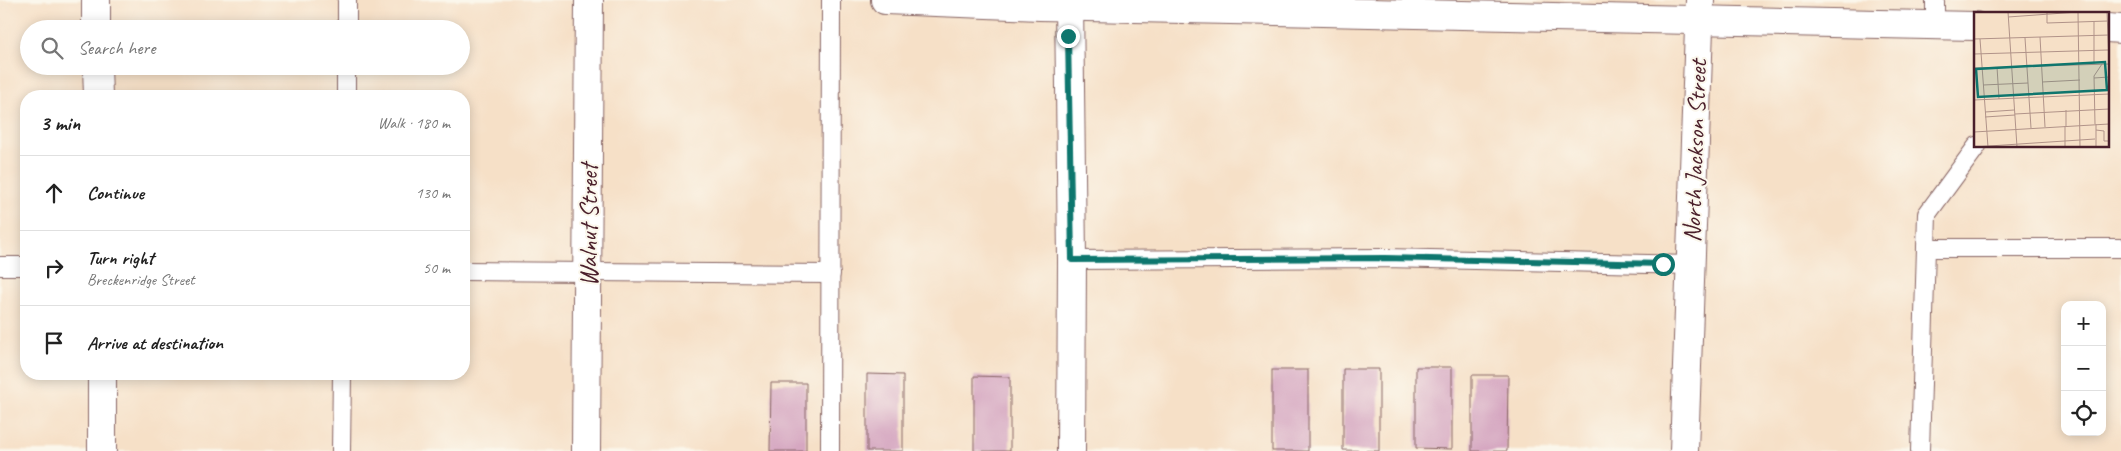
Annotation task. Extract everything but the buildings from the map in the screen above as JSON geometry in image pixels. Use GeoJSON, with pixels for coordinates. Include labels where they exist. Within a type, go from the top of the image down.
{"type":"FeatureCollection","features":[{"type":"Feature","properties":{"kind":"street"},"geometry":{"type":"LineString","coordinates":[[96,0],[96,20]]}},
{"type":"Feature","properties":{"kind":"street","name":"Walnut Street"},"geometry":{"type":"LineString","coordinates":[[586,451],[589,0]]}},
{"type":"Feature","properties":{"kind":"street"},"geometry":{"type":"LineString","coordinates":[[885,0],[1935,12],[1974,26]]}},
{"type":"Feature","properties":{"kind":"street"},"geometry":{"type":"LineString","coordinates":[[1069,3],[1072,260],[1071,451]]}},
{"type":"Feature","properties":{"kind":"street","name":"North Jackson Street"},"geometry":{"type":"LineString","coordinates":[[1684,451],[1699,10]]}},
{"type":"Feature","properties":{"kind":"street"},"geometry":{"type":"LineString","coordinates":[[2108,28],[2121,29]]}},
{"type":"Feature","properties":{"kind":"street"},"geometry":{"type":"LineString","coordinates":[[97,75],[98,90]]}},
{"type":"Feature","properties":{"kind":"street"},"geometry":{"type":"LineString","coordinates":[[102,380],[102,451]]}},
{"type":"Feature","properties":{"kind":"lane"},"geometry":{"type":"LineString","coordinates":[[347,0],[347,20]]}},
{"type":"Feature","properties":{"kind":"lane"},"geometry":{"type":"LineString","coordinates":[[830,451],[831,0]]}},
{"type":"Feature","properties":{"kind":"lane"},"geometry":{"type":"LineString","coordinates":[[346,75],[346,90]]}},
{"type":"Feature","properties":{"kind":"lane"},"geometry":{"type":"LineString","coordinates":[[1920,451],[1926,214],[1976,148]]}},
{"type":"Feature","properties":{"kind":"lane"},"geometry":{"type":"LineString","coordinates":[[1926,248],[2121,248]]}},
{"type":"Feature","properties":{"kind":"lane"},"geometry":{"type":"LineString","coordinates":[[1072,260],[1385,258],[1691,265]]}},
{"type":"Feature","properties":{"kind":"lane"},"geometry":{"type":"LineString","coordinates":[[0,266],[20,266]]}},
{"type":"Feature","properties":{"kind":"lane"},"geometry":{"type":"LineString","coordinates":[[470,271],[831,274]]}},
{"type":"Feature","properties":{"kind":"lane"},"geometry":{"type":"LineString","coordinates":[[341,451],[342,380]]}},
{"type":"Feature","properties":{"kind":"route"},"geometry":{"type":"LineString","coordinates":[[1068,36],[1072,260],[1385,258],[1663,264]]}}]}
